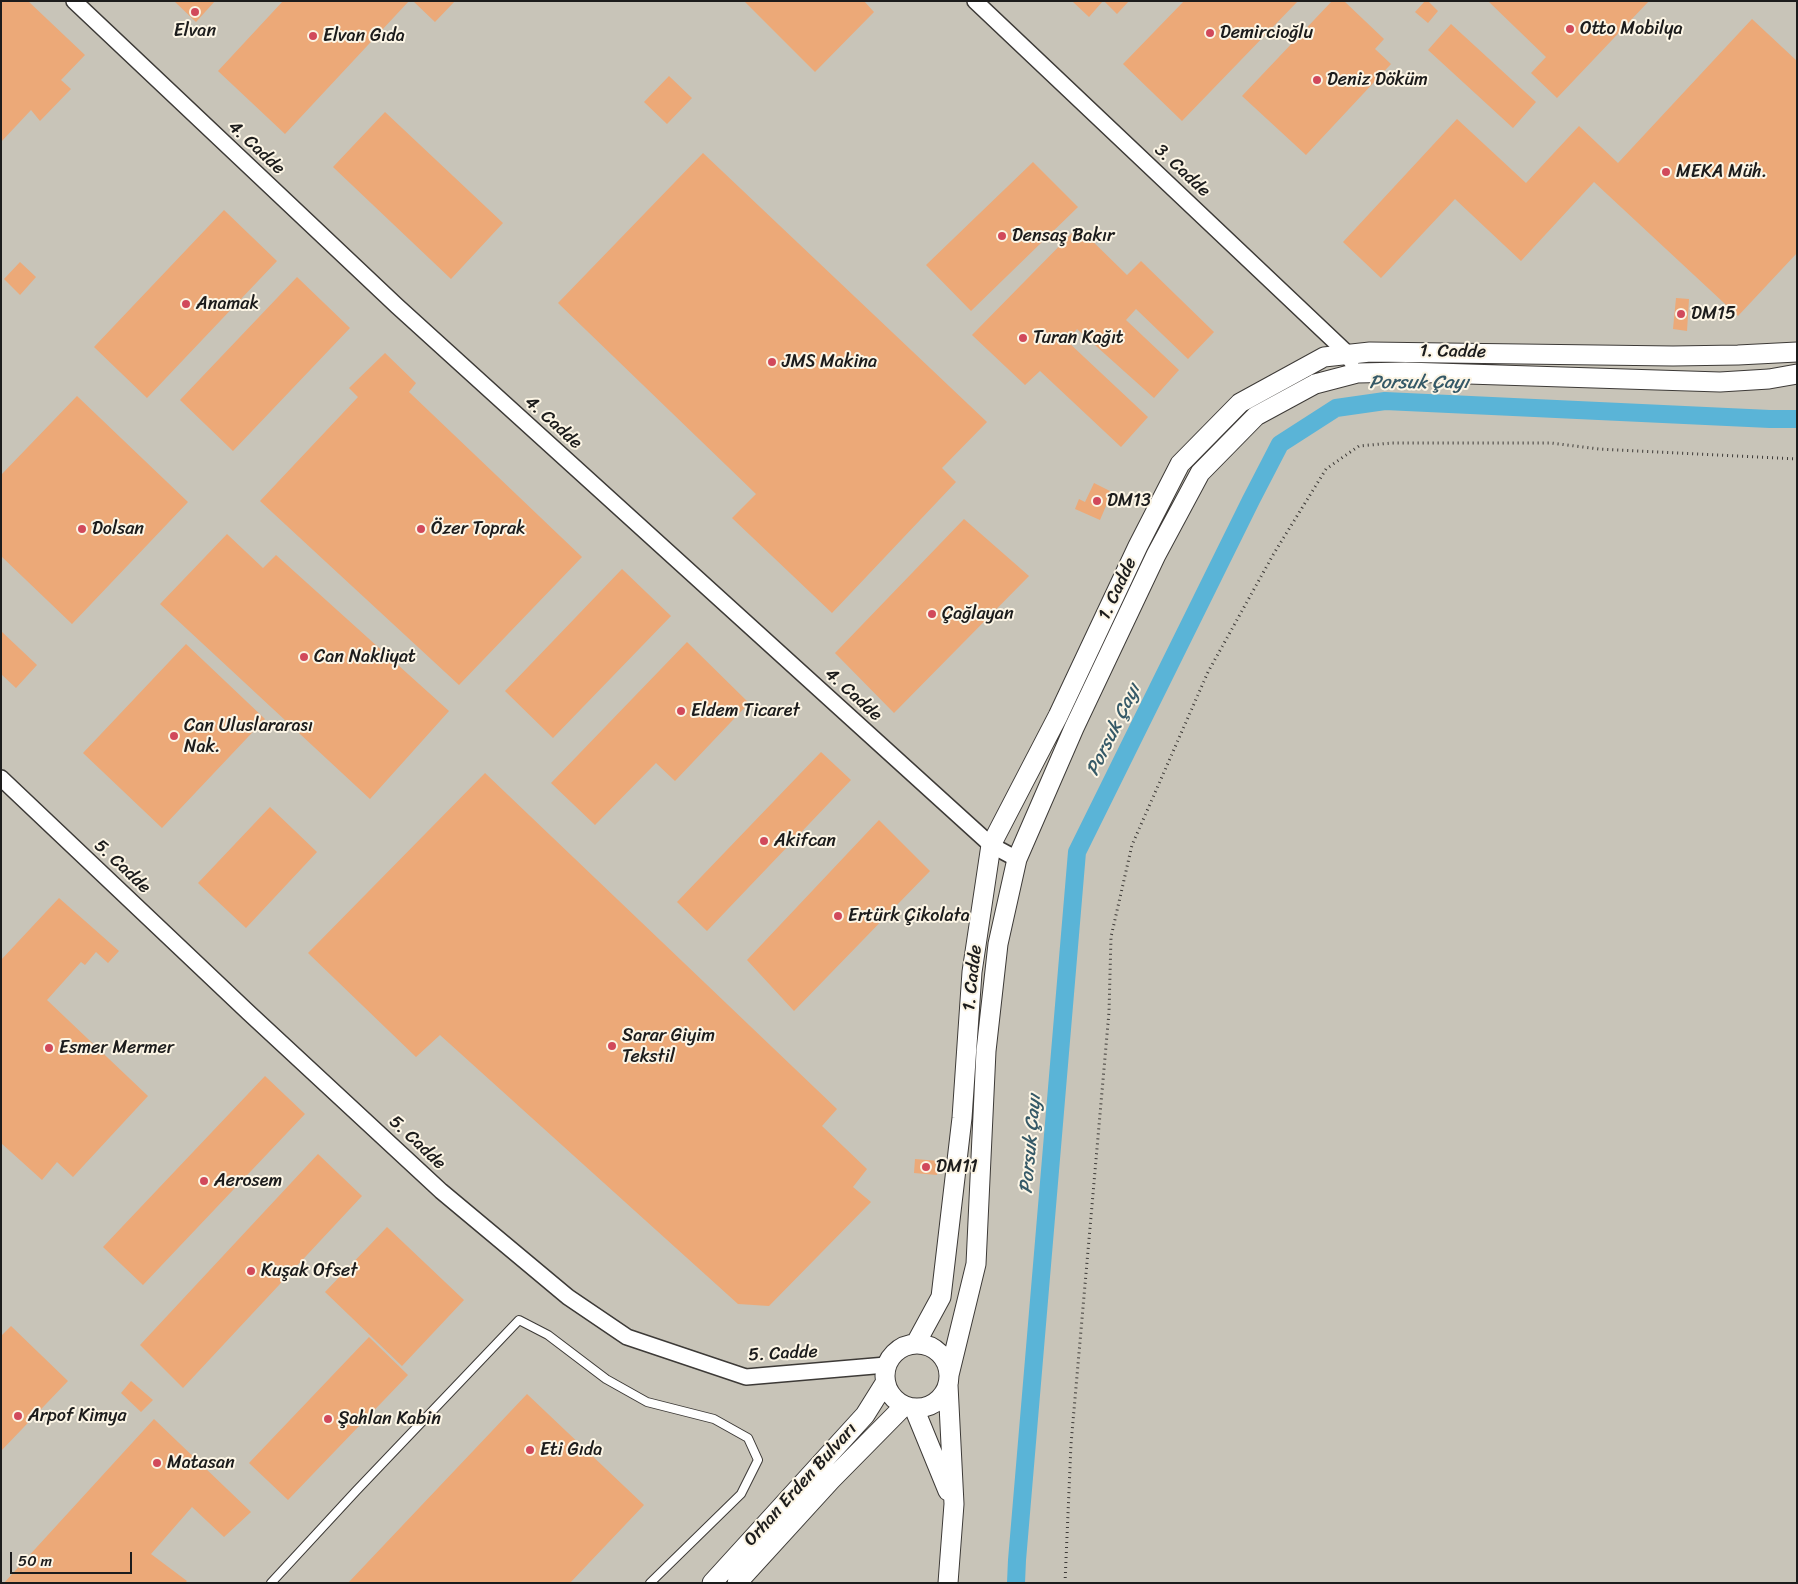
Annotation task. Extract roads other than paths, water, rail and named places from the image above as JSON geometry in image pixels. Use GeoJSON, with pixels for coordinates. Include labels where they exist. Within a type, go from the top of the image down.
{"type":"FeatureCollection","features":[{"type":"Feature","properties":{"kind":"street","name":"4. Cadde"},"geometry":{"type":"LineString","coordinates":[[74,1],[397,306],[991,845],[1017,859]]}},
{"type":"Feature","properties":{"kind":"street","name":"3. Cadde"},"geometry":{"type":"LineString","coordinates":[[975,1],[1348,354],[1356,373]]}},
{"type":"Feature","properties":{"kind":"street","name":"1. Cadde"},"geometry":{"type":"LineString","coordinates":[[916,1343],[941,1297],[962,1118],[972,972],[991,845],[1058,716],[1138,546],[1180,464],[1240,402],[1324,357],[1370,352],[1673,356],[1797,352]]}},
{"type":"Feature","properties":{"kind":"street","name":"1. Cadde"},"geometry":{"type":"LineString","coordinates":[[949,1380],[976,1264],[986,1051],[998,944],[1017,859],[1074,728],[1156,555],[1200,473],[1256,416],[1315,384],[1356,373],[1405,372],[1720,382],[1769,379],[1797,374]]}},
{"type":"Feature","properties":{"kind":"street","name":"5. Cadde"},"geometry":{"type":"LineString","coordinates":[[1,778],[249,1013],[441,1191],[568,1297],[626,1337],[746,1377],[886,1374]]}},
{"type":"Feature","properties":{"kind":"street","name":"Orhan Erden Bulvarı"},"geometry":{"type":"LineString","coordinates":[[712,1583],[865,1415],[886,1374],[891,1356],[906,1345],[916,1343]]}},
{"type":"Feature","properties":{"kind":"street"},"geometry":{"type":"LineString","coordinates":[[916,1343],[930,1346],[942,1356],[947,1365],[954,1504],[948,1583]]}},
{"type":"Feature","properties":{"kind":"street"},"geometry":{"type":"LineString","coordinates":[[886,1374],[889,1392],[896,1400],[909,1407],[954,1504]]}},
{"type":"Feature","properties":{"kind":"street","name":"Orhan Erden Bulvarı"},"geometry":{"type":"LineString","coordinates":[[738,1583],[831,1480],[909,1407],[925,1407],[935,1402],[943,1395],[949,1380]]}},
{"type":"Feature","properties":{"kind":"lane"},"geometry":{"type":"LineString","coordinates":[[271,1583],[519,1320],[548,1336],[606,1379],[647,1402],[714,1419],[748,1438],[758,1460],[741,1494],[650,1583]]}},
{"type":"Feature","properties":{"kind":"waterway","name":"Porsuk Çayı"},"geometry":{"type":"LineString","coordinates":[[1016,1583],[1077,852],[1280,444],[1336,408],[1385,401],[1797,419]]}},
{"type":"Feature","properties":{"kind":"place","name":"Elvan"},"geometry":{"type":"Point","coordinates":[195,12]}},
{"type":"Feature","properties":{"kind":"place","name":"Otto Mobilya"},"geometry":{"type":"Point","coordinates":[1570,29]}},
{"type":"Feature","properties":{"kind":"place","name":"Demircioğlu"},"geometry":{"type":"Point","coordinates":[1210,33]}},
{"type":"Feature","properties":{"kind":"place","name":"Elvan Gıda"},"geometry":{"type":"Point","coordinates":[313,36]}},
{"type":"Feature","properties":{"kind":"place","name":"Deniz Döküm"},"geometry":{"type":"Point","coordinates":[1317,80]}},
{"type":"Feature","properties":{"kind":"place","name":"MEKA Müh."},"geometry":{"type":"Point","coordinates":[1666,172]}},
{"type":"Feature","properties":{"kind":"place","name":"Densaş Bakır"},"geometry":{"type":"Point","coordinates":[1002,236]}},
{"type":"Feature","properties":{"kind":"place","name":"Anamak"},"geometry":{"type":"Point","coordinates":[186,304]}},
{"type":"Feature","properties":{"kind":"place","name":"DM15"},"geometry":{"type":"Point","coordinates":[1681,314]}},
{"type":"Feature","properties":{"kind":"place","name":"Turan Kağıt"},"geometry":{"type":"Point","coordinates":[1023,338]}},
{"type":"Feature","properties":{"kind":"place","name":"JMS Makina"},"geometry":{"type":"Point","coordinates":[772,362]}},
{"type":"Feature","properties":{"kind":"place","name":"DM13"},"geometry":{"type":"Point","coordinates":[1097,501]}},
{"type":"Feature","properties":{"kind":"place","name":"Dolsan"},"geometry":{"type":"Point","coordinates":[82,529]}},
{"type":"Feature","properties":{"kind":"place","name":"Özer Toprak"},"geometry":{"type":"Point","coordinates":[421,529]}},
{"type":"Feature","properties":{"kind":"place","name":"Çağlayan"},"geometry":{"type":"Point","coordinates":[932,614]}},
{"type":"Feature","properties":{"kind":"place","name":"Can Nakliyat"},"geometry":{"type":"Point","coordinates":[304,657]}},
{"type":"Feature","properties":{"kind":"place","name":"Eldem Ticaret"},"geometry":{"type":"Point","coordinates":[681,711]}},
{"type":"Feature","properties":{"kind":"place","name":"Can Uluslararası Nak."},"geometry":{"type":"Point","coordinates":[174,736]}},
{"type":"Feature","properties":{"kind":"place","name":"Akifcan"},"geometry":{"type":"Point","coordinates":[764,841]}},
{"type":"Feature","properties":{"kind":"place","name":"Ertürk Çikolata"},"geometry":{"type":"Point","coordinates":[838,916]}},
{"type":"Feature","properties":{"kind":"place","name":"Sarar Giyim Tekstil"},"geometry":{"type":"Point","coordinates":[612,1046]}},
{"type":"Feature","properties":{"kind":"place","name":"Esmer Mermer"},"geometry":{"type":"Point","coordinates":[49,1048]}},
{"type":"Feature","properties":{"kind":"place","name":"DM11"},"geometry":{"type":"Point","coordinates":[926,1167]}},
{"type":"Feature","properties":{"kind":"place","name":"Aerosem"},"geometry":{"type":"Point","coordinates":[204,1181]}},
{"type":"Feature","properties":{"kind":"place","name":"Kuşak Ofset"},"geometry":{"type":"Point","coordinates":[251,1271]}},
{"type":"Feature","properties":{"kind":"place","name":"Arpof Kimya"},"geometry":{"type":"Point","coordinates":[18,1416]}},
{"type":"Feature","properties":{"kind":"place","name":"Şahlan Kabin"},"geometry":{"type":"Point","coordinates":[328,1419]}},
{"type":"Feature","properties":{"kind":"place","name":"Eti Gıda"},"geometry":{"type":"Point","coordinates":[530,1450]}},
{"type":"Feature","properties":{"kind":"place","name":"Matasan"},"geometry":{"type":"Point","coordinates":[157,1463]}}]}
